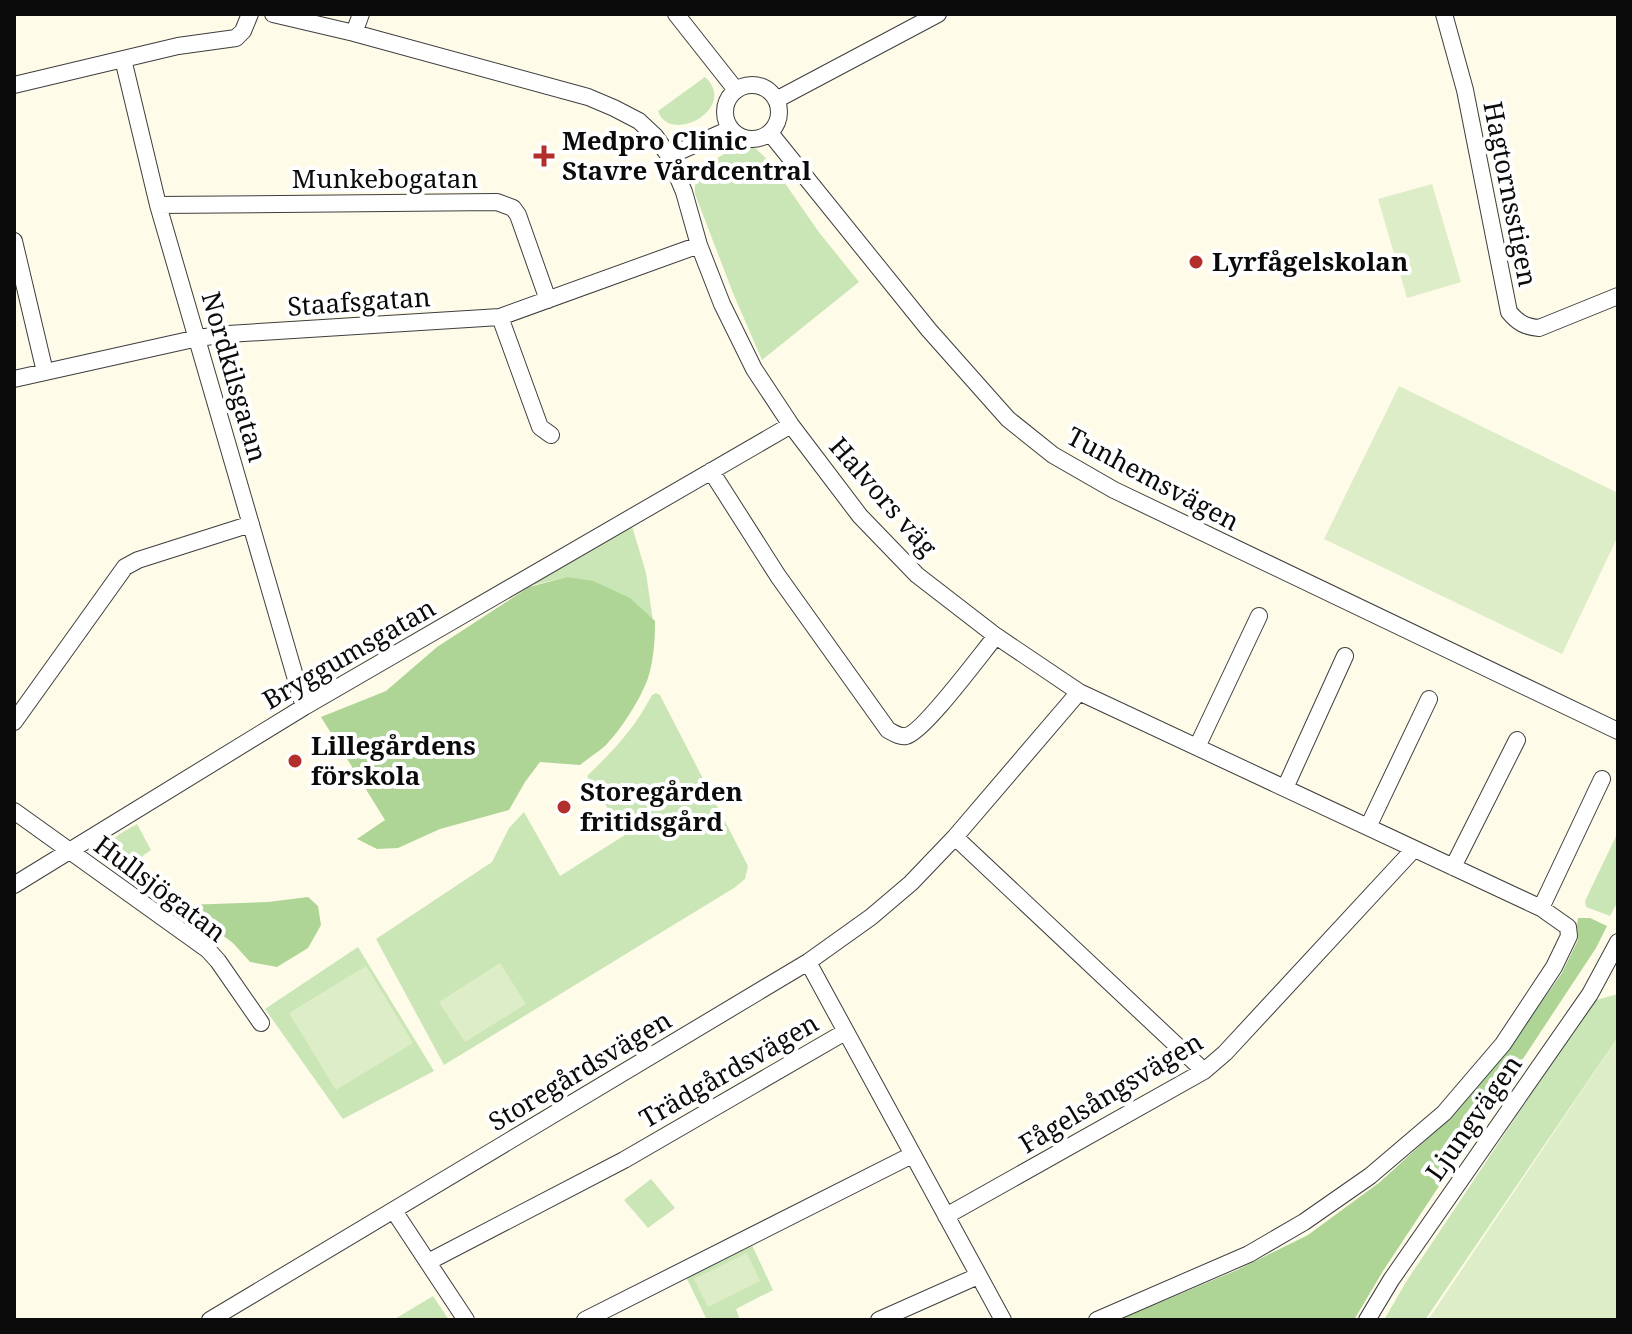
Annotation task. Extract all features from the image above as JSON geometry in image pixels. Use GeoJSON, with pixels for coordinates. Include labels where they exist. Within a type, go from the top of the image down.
{"type":"FeatureCollection","features":[{"type":"Feature","properties":{"kind":"street"},"geometry":{"type":"LineString","coordinates":[[14,85],[178,46],[236,38],[243,31],[250,14]]}},
{"type":"Feature","properties":{"kind":"street","name":"Halvors väg"},"geometry":{"type":"LineString","coordinates":[[273,14],[588,97],[639,121],[669,156],[722,304],[754,369],[791,425],[860,516],[917,575],[996,636],[1079,692],[1541,908],[1568,927],[1569,936],[1554,967],[1503,1044],[1444,1113],[1370,1176],[1304,1222],[1249,1254],[1097,1320]]}},
{"type":"Feature","properties":{"kind":"street"},"geometry":{"type":"LineString","coordinates":[[354,33],[361,14]]}},
{"type":"Feature","properties":{"kind":"street"},"geometry":{"type":"LineString","coordinates":[[676,14],[736,90]]}},
{"type":"Feature","properties":{"kind":"street"},"geometry":{"type":"LineString","coordinates":[[776,100],[912,20],[938,14]]}},
{"type":"Feature","properties":{"kind":"street","name":"Hagtornsstigen"},"geometry":{"type":"LineString","coordinates":[[1444,14],[1465,90],[1509,312],[1528,327],[1539,328],[1618,296]]}},
{"type":"Feature","properties":{"kind":"street","name":"Nordkilsgatan"},"geometry":{"type":"LineString","coordinates":[[123,59],[158,205],[304,707]]}},
{"type":"Feature","properties":{"kind":"street"},"geometry":{"type":"LineString","coordinates":[[754,85],[770,92],[776,100],[779,118],[770,133],[762,138],[744,139],[736,135],[725,121],[726,104],[736,90],[745,86],[754,85]]}},
{"type":"Feature","properties":{"kind":"street"},"geometry":{"type":"LineString","coordinates":[[669,156],[730,129]]}},
{"type":"Feature","properties":{"kind":"street","name":"Tunhemsvägen"},"geometry":{"type":"LineString","coordinates":[[770,133],[937,339],[1008,419],[1053,455],[1140,503],[1618,731]]}},
{"type":"Feature","properties":{"kind":"street","name":"Munkebogatan"},"geometry":{"type":"LineString","coordinates":[[158,205],[497,202],[513,208],[518,215],[548,300]]}},
{"type":"Feature","properties":{"kind":"street"},"geometry":{"type":"LineString","coordinates":[[14,241],[45,372]]}},
{"type":"Feature","properties":{"kind":"street","name":"Staafsgatan"},"geometry":{"type":"LineString","coordinates":[[14,379],[228,334],[500,317],[699,245]]}},
{"type":"Feature","properties":{"kind":"street"},"geometry":{"type":"LineString","coordinates":[[500,317],[540,427],[551,435]]}},
{"type":"Feature","properties":{"kind":"street","name":"Bryggumsgatan"},"geometry":{"type":"LineString","coordinates":[[14,885],[304,707],[791,425]]}},
{"type":"Feature","properties":{"kind":"street"},"geometry":{"type":"LineString","coordinates":[[711,471],[778,576],[888,730],[900,737],[909,736],[930,717],[996,636]]}},
{"type":"Feature","properties":{"kind":"street"},"geometry":{"type":"LineString","coordinates":[[14,722],[125,567],[138,560],[251,524]]}},
{"type":"Feature","properties":{"kind":"street"},"geometry":{"type":"LineString","coordinates":[[1197,747],[1259,616]]}},
{"type":"Feature","properties":{"kind":"street"},"geometry":{"type":"LineString","coordinates":[[1285,788],[1345,656]]}},
{"type":"Feature","properties":{"kind":"street","name":"Storegårdsvägen"},"geometry":{"type":"LineString","coordinates":[[210,1320],[808,962],[871,917],[911,883],[955,837],[1079,692]]}},
{"type":"Feature","properties":{"kind":"street"},"geometry":{"type":"LineString","coordinates":[[1368,827],[1429,699]]}},
{"type":"Feature","properties":{"kind":"street"},"geometry":{"type":"LineString","coordinates":[[1453,867],[1517,740]]}},
{"type":"Feature","properties":{"kind":"street"},"geometry":{"type":"LineString","coordinates":[[1541,908],[1602,779]]}},
{"type":"Feature","properties":{"kind":"street","name":"Hullsjögatan"},"geometry":{"type":"LineString","coordinates":[[14,811],[208,950],[261,1023]]}},
{"type":"Feature","properties":{"kind":"street"},"geometry":{"type":"LineString","coordinates":[[955,837],[1204,1071]]}},
{"type":"Feature","properties":{"kind":"street","name":"Fågelsångsvägen"},"geometry":{"type":"LineString","coordinates":[[946,1216],[1204,1071],[1225,1053],[1414,849]]}},
{"type":"Feature","properties":{"kind":"street","name":"Ljungvägen"},"geometry":{"type":"LineString","coordinates":[[1367,1320],[1409,1254],[1614,961],[1618,942]]}},
{"type":"Feature","properties":{"kind":"street","name":"Trädgårdsvägen"},"geometry":{"type":"LineString","coordinates":[[808,962],[1003,1320]]}},
{"type":"Feature","properties":{"kind":"street","name":"Trädgårdsvägen"},"geometry":{"type":"LineString","coordinates":[[428,1262],[638,1152],[845,1032]]}},
{"type":"Feature","properties":{"kind":"street"},"geometry":{"type":"LineString","coordinates":[[585,1320],[912,1155]]}},
{"type":"Feature","properties":{"kind":"street"},"geometry":{"type":"LineString","coordinates":[[394,1211],[466,1320]]}},
{"type":"Feature","properties":{"kind":"street"},"geometry":{"type":"LineString","coordinates":[[879,1320],[978,1276]]}},
{"type":"Feature","properties":{"kind":"green space"},"geometry":{"type":"Polygon","coordinates":[[[705,77],[713,89],[714,100],[708,111],[687,124],[675,125],[665,121],[658,111],[705,77]]]}},
{"type":"Feature","properties":{"kind":"green space"},"geometry":{"type":"Polygon","coordinates":[[[743,144],[755,148],[771,163],[818,231],[859,282],[762,360],[695,194],[695,184],[703,169],[743,144]]]}},
{"type":"Feature","properties":{"kind":"green space"},"geometry":{"type":"Polygon","coordinates":[[[1432,184],[1461,282],[1407,298],[1378,199],[1432,184]]]}},
{"type":"Feature","properties":{"kind":"green space"},"geometry":{"type":"Polygon","coordinates":[[[1399,386],[1618,493],[1618,536],[1562,654],[1324,539],[1399,386]]]}},
{"type":"Feature","properties":{"kind":"green space"},"geometry":{"type":"Polygon","coordinates":[[[632,526],[646,573],[653,621],[567,577],[529,586],[632,526]]]}},
{"type":"Feature","properties":{"kind":"green space"},"geometry":{"type":"Polygon","coordinates":[[[567,577],[593,581],[630,598],[655,621],[647,680],[632,711],[611,739],[580,765],[540,762],[509,810],[440,829],[398,848],[377,849],[357,839],[385,820],[321,717],[386,691],[437,647],[529,587],[567,577]]]}},
{"type":"Feature","properties":{"kind":"green space"},"geometry":{"type":"Polygon","coordinates":[[[656,693],[660,695],[748,866],[745,879],[444,1065],[376,939],[492,862],[509,828],[524,812],[560,876],[625,835],[587,776],[623,738],[656,693]]]}},
{"type":"Feature","properties":{"kind":"green space"},"geometry":{"type":"Polygon","coordinates":[[[137,824],[151,850],[119,873],[106,857],[108,844],[137,824]]]}},
{"type":"Feature","properties":{"kind":"green space"},"geometry":{"type":"Polygon","coordinates":[[[1618,832],[1618,901],[1610,916],[1586,907],[1585,901],[1618,832]]]}},
{"type":"Feature","properties":{"kind":"green space"},"geometry":{"type":"Polygon","coordinates":[[[308,897],[318,906],[321,925],[308,948],[277,967],[250,962],[233,943],[210,926],[185,921],[181,912],[185,905],[308,897]]]}},
{"type":"Feature","properties":{"kind":"green space"},"geometry":{"type":"Polygon","coordinates":[[[1578,918],[1590,918],[1607,926],[1596,948],[1383,1271],[1354,1320],[1118,1320],[1237,1270],[1308,1235],[1380,1182],[1451,1117],[1510,1046],[1562,973],[1578,940],[1578,918]]]}},
{"type":"Feature","properties":{"kind":"green space"},"geometry":{"type":"Polygon","coordinates":[[[358,947],[434,1071],[343,1119],[265,1009],[358,947]]]}},
{"type":"Feature","properties":{"kind":"green space"},"geometry":{"type":"Polygon","coordinates":[[[500,963],[526,1004],[465,1042],[439,1002],[500,963]]]}},
{"type":"Feature","properties":{"kind":"green space"},"geometry":{"type":"Polygon","coordinates":[[[366,966],[413,1043],[336,1090],[289,1013],[366,966]]]}},
{"type":"Feature","properties":{"kind":"green space"},"geometry":{"type":"Polygon","coordinates":[[[1618,994],[1618,1037],[1425,1320],[1384,1320],[1406,1282],[1593,1001],[1618,994]]]}},
{"type":"Feature","properties":{"kind":"green space"},"geometry":{"type":"Polygon","coordinates":[[[1618,1037],[1618,1320],[1428,1320],[1618,1037]]]}},
{"type":"Feature","properties":{"kind":"green space"},"geometry":{"type":"Polygon","coordinates":[[[651,1179],[675,1208],[648,1228],[624,1200],[651,1179]]]}},
{"type":"Feature","properties":{"kind":"green space"},"geometry":{"type":"Polygon","coordinates":[[[752,1245],[773,1290],[736,1309],[740,1320],[707,1320],[686,1277],[752,1245]]]}},
{"type":"Feature","properties":{"kind":"green space"},"geometry":{"type":"Polygon","coordinates":[[[747,1253],[760,1281],[708,1307],[694,1279],[747,1253]]]}},
{"type":"Feature","properties":{"kind":"green space"},"geometry":{"type":"Polygon","coordinates":[[[433,1296],[449,1320],[393,1320],[433,1296]]]}},
{"type":"Feature","properties":{"kind":"place","name":"Medpro Clinic Stavre Vårdcentral"},"geometry":{"type":"Point","coordinates":[544,156]}},
{"type":"Feature","properties":{"kind":"place","name":"Lyrfågelskolan"},"geometry":{"type":"Point","coordinates":[1196,262]}},
{"type":"Feature","properties":{"kind":"place","name":"Lillegårdens förskola"},"geometry":{"type":"Point","coordinates":[295,761]}},
{"type":"Feature","properties":{"kind":"place","name":"Storegården fritidsgård"},"geometry":{"type":"Point","coordinates":[564,807]}}]}
